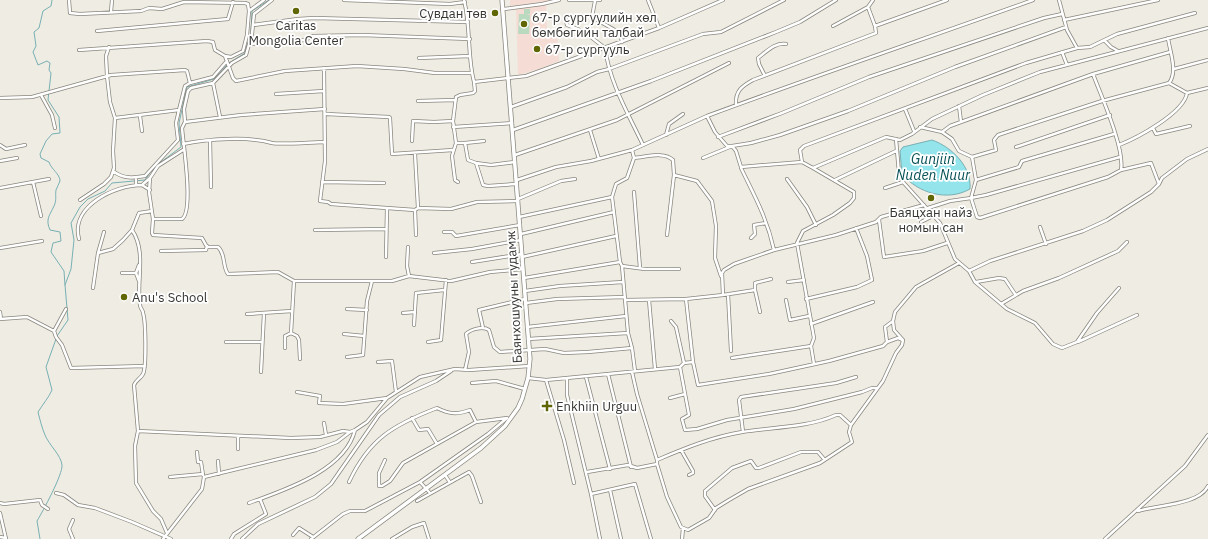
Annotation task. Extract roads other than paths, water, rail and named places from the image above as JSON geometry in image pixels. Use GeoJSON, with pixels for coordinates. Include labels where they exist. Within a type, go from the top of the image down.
{"type":"FeatureCollection","features":[{"type":"Feature","properties":{"kind":"main road","name":"Баянхошууны гудамж"},"geometry":{"type":"LineString","coordinates":[[359,539],[491,440],[512,417],[525,389],[528,378],[529,351],[526,301],[504,9],[502,0]]}},
{"type":"Feature","properties":{"kind":"street"},"geometry":{"type":"LineString","coordinates":[[69,0],[70,13],[80,14],[141,11],[149,8],[162,9],[184,2],[212,4],[233,2],[248,4],[249,11],[247,35],[243,51],[231,57],[225,56],[215,50],[212,42],[207,41],[79,50]]}},
{"type":"Feature","properties":{"kind":"street"},"geometry":{"type":"LineString","coordinates":[[111,12],[112,0]]}},
{"type":"Feature","properties":{"kind":"street"},"geometry":{"type":"LineString","coordinates":[[249,11],[264,0]]}},
{"type":"Feature","properties":{"kind":"street"},"geometry":{"type":"LineString","coordinates":[[79,239],[77,225],[82,214],[104,194],[145,176],[170,148],[175,145],[178,140],[176,123],[185,86],[190,83],[213,77],[228,64],[246,55],[254,25],[255,11],[272,0]]}},
{"type":"Feature","properties":{"kind":"street"},"geometry":{"type":"LineString","coordinates":[[344,0],[450,4],[464,1],[470,39],[471,74],[475,91],[473,93],[460,95],[455,100],[453,128],[456,143],[453,150],[452,168],[455,180],[458,182]]}},
{"type":"Feature","properties":{"kind":"street"},"geometry":{"type":"LineString","coordinates":[[504,9],[542,4],[559,0]]}},
{"type":"Feature","properties":{"kind":"street"},"geometry":{"type":"LineString","coordinates":[[569,0],[600,0]]}},
{"type":"Feature","properties":{"kind":"street"},"geometry":{"type":"LineString","coordinates":[[648,0],[659,28]]}},
{"type":"Feature","properties":{"kind":"street"},"geometry":{"type":"LineString","coordinates":[[474,82],[526,76],[659,28],[723,0]]}},
{"type":"Feature","properties":{"kind":"street"},"geometry":{"type":"LineString","coordinates":[[511,107],[567,87],[597,72],[609,69],[703,34],[721,32],[784,0]]}},
{"type":"Feature","properties":{"kind":"street"},"geometry":{"type":"LineString","coordinates":[[513,130],[617,94],[800,22],[836,0]]}},
{"type":"Feature","properties":{"kind":"street"},"geometry":{"type":"LineString","coordinates":[[833,26],[868,7],[873,0]]}},
{"type":"Feature","properties":{"kind":"street"},"geometry":{"type":"LineString","coordinates":[[875,26],[947,0]]}},
{"type":"Feature","properties":{"kind":"street"},"geometry":{"type":"LineString","coordinates":[[476,163],[483,185],[488,186],[517,182],[556,167],[599,159],[632,150],[707,116],[736,105],[1033,0]]}},
{"type":"Feature","properties":{"kind":"street"},"geometry":{"type":"LineString","coordinates":[[1058,0],[1066,27],[1077,48]]}},
{"type":"Feature","properties":{"kind":"street"},"geometry":{"type":"LineString","coordinates":[[1064,20],[1158,0]]}},
{"type":"Feature","properties":{"kind":"street"},"geometry":{"type":"LineString","coordinates":[[595,1],[592,17],[620,33],[622,42]]}},
{"type":"Feature","properties":{"kind":"street"},"geometry":{"type":"LineString","coordinates":[[97,31],[228,19],[233,2]]}},
{"type":"Feature","properties":{"kind":"street"},"geometry":{"type":"LineString","coordinates":[[736,105],[735,97],[738,90],[764,74],[876,33],[868,7]]}},
{"type":"Feature","properties":{"kind":"street"},"geometry":{"type":"LineString","coordinates":[[802,162],[800,150],[804,146],[981,79],[1062,52],[1077,48],[1090,47],[1117,34],[1195,13]]}},
{"type":"Feature","properties":{"kind":"street"},"geometry":{"type":"LineString","coordinates":[[718,137],[782,113],[869,77],[1031,22],[1062,14]]}},
{"type":"Feature","properties":{"kind":"street"},"geometry":{"type":"LineString","coordinates":[[565,17],[567,25],[583,31],[605,48],[609,69],[617,94],[643,145]]}},
{"type":"Feature","properties":{"kind":"street"},"geometry":{"type":"LineString","coordinates":[[254,25],[314,18],[468,22]]}},
{"type":"Feature","properties":{"kind":"street"},"geometry":{"type":"LineString","coordinates":[[703,158],[732,146],[751,143],[780,135],[818,122],[955,67],[1066,27]]}},
{"type":"Feature","properties":{"kind":"street"},"geometry":{"type":"LineString","coordinates":[[813,168],[886,137],[900,140],[912,134],[928,122],[958,106],[1015,82],[1067,65],[1208,28]]}},
{"type":"Feature","properties":{"kind":"street"},"geometry":{"type":"LineString","coordinates":[[250,44],[304,40],[313,36],[362,35],[470,39]]}},
{"type":"Feature","properties":{"kind":"street"},"geometry":{"type":"LineString","coordinates":[[920,127],[942,132],[952,139],[959,151],[972,157],[996,150],[994,140],[998,135],[1102,101],[1169,83],[1173,78],[1173,69],[1168,38]]}},
{"type":"Feature","properties":{"kind":"street"},"geometry":{"type":"LineString","coordinates":[[1105,41],[1110,47],[1118,51]]}},
{"type":"Feature","properties":{"kind":"street"},"geometry":{"type":"LineString","coordinates":[[764,74],[758,58],[770,48],[783,43],[786,44]]}},
{"type":"Feature","properties":{"kind":"street"},"geometry":{"type":"LineString","coordinates":[[80,200],[104,184],[113,171],[113,135],[115,118],[110,102],[107,76],[106,56],[109,47]]}},
{"type":"Feature","properties":{"kind":"street"},"geometry":{"type":"LineString","coordinates":[[1062,52],[1067,65]]}},
{"type":"Feature","properties":{"kind":"street"},"geometry":{"type":"LineString","coordinates":[[942,132],[950,126],[1093,74],[1170,52]]}},
{"type":"Feature","properties":{"kind":"street"},"geometry":{"type":"LineString","coordinates":[[225,56],[233,78],[236,81],[285,71],[357,66],[404,69],[435,73],[471,74]]}},
{"type":"Feature","properties":{"kind":"street"},"geometry":{"type":"LineString","coordinates":[[419,58],[470,56]]}},
{"type":"Feature","properties":{"kind":"street"},"geometry":{"type":"LineString","coordinates":[[1173,69],[1208,60]]}},
{"type":"Feature","properties":{"kind":"street"},"geometry":{"type":"LineString","coordinates":[[515,155],[590,130],[627,115],[729,63]]}},
{"type":"Feature","properties":{"kind":"street"},"geometry":{"type":"LineString","coordinates":[[153,219],[173,220],[184,217],[186,211],[187,187],[182,128],[185,122],[184,110],[188,91],[191,88],[213,83],[228,64]]}},
{"type":"Feature","properties":{"kind":"street"},"geometry":{"type":"LineString","coordinates":[[324,69],[326,114],[325,161],[321,202],[387,208],[451,209],[477,202],[518,200],[561,181],[575,179]]}},
{"type":"Feature","properties":{"kind":"street"},"geometry":{"type":"LineString","coordinates":[[0,98],[46,94],[107,76],[185,70],[187,71],[190,83]]}},
{"type":"Feature","properties":{"kind":"street"},"geometry":{"type":"LineString","coordinates":[[1093,74],[1102,101],[1110,115],[1114,134],[1119,145],[1121,170]]}},
{"type":"Feature","properties":{"kind":"street"},"geometry":{"type":"LineString","coordinates":[[213,83],[220,117]]}},
{"type":"Feature","properties":{"kind":"street"},"geometry":{"type":"LineString","coordinates":[[1169,83],[1187,93],[1208,88]]}},
{"type":"Feature","properties":{"kind":"street"},"geometry":{"type":"LineString","coordinates":[[276,94],[324,91]]}},
{"type":"Feature","properties":{"kind":"street"},"geometry":{"type":"LineString","coordinates":[[1119,145],[1153,128],[1171,114],[1186,99],[1187,93]]}},
{"type":"Feature","properties":{"kind":"street"},"geometry":{"type":"LineString","coordinates":[[41,95],[52,115],[55,128]]}},
{"type":"Feature","properties":{"kind":"street"},"geometry":{"type":"LineString","coordinates":[[418,101],[455,100]]}},
{"type":"Feature","properties":{"kind":"street"},"geometry":{"type":"LineString","coordinates":[[958,106],[961,122]]}},
{"type":"Feature","properties":{"kind":"street"},"geometry":{"type":"LineString","coordinates":[[905,108],[914,131]]}},
{"type":"Feature","properties":{"kind":"street"},"geometry":{"type":"LineString","coordinates":[[185,122],[220,117],[325,109]]}},
{"type":"Feature","properties":{"kind":"street"},"geometry":{"type":"LineString","coordinates":[[115,118],[180,110]]}},
{"type":"Feature","properties":{"kind":"street"},"geometry":{"type":"LineString","coordinates":[[326,114],[389,117],[392,154],[415,154],[453,150]]}},
{"type":"Feature","properties":{"kind":"street"},"geometry":{"type":"LineString","coordinates":[[666,135],[669,124],[683,114]]}},
{"type":"Feature","properties":{"kind":"street"},"geometry":{"type":"LineString","coordinates":[[1016,147],[1110,115]]}},
{"type":"Feature","properties":{"kind":"street"},"geometry":{"type":"LineString","coordinates":[[140,116],[142,131]]}},
{"type":"Feature","properties":{"kind":"street"},"geometry":{"type":"LineString","coordinates":[[707,116],[718,137],[727,146],[732,146],[736,151],[741,167],[758,200],[774,250]]}},
{"type":"Feature","properties":{"kind":"street"},"geometry":{"type":"LineString","coordinates":[[412,141],[413,121],[453,121]]}},
{"type":"Feature","properties":{"kind":"street"},"geometry":{"type":"LineString","coordinates":[[928,122],[932,130]]}},
{"type":"Feature","properties":{"kind":"street"},"geometry":{"type":"LineString","coordinates":[[453,128],[512,123]]}},
{"type":"Feature","properties":{"kind":"street"},"geometry":{"type":"LineString","coordinates":[[1153,128],[1156,134],[1190,126]]}},
{"type":"Feature","properties":{"kind":"street"},"geometry":{"type":"LineString","coordinates":[[590,130],[599,159]]}},
{"type":"Feature","properties":{"kind":"street"},"geometry":{"type":"LineString","coordinates":[[976,180],[1019,167],[1022,161],[1114,134]]}},
{"type":"Feature","properties":{"kind":"street"},"geometry":{"type":"LineString","coordinates":[[896,139],[899,173],[903,182],[940,222],[955,259],[969,271],[975,282],[1001,304],[1022,318],[1035,323],[1049,340],[1057,346],[1062,348],[1138,315]]}},
{"type":"Feature","properties":{"kind":"street"},"geometry":{"type":"LineString","coordinates":[[183,144],[210,140],[262,140],[272,143],[325,142]]}},
{"type":"Feature","properties":{"kind":"street"},"geometry":{"type":"LineString","coordinates":[[210,140],[211,187]]}},
{"type":"Feature","properties":{"kind":"street"},"geometry":{"type":"LineString","coordinates":[[456,143],[484,140]]}},
{"type":"Feature","properties":{"kind":"street"},"geometry":{"type":"LineString","coordinates":[[464,143],[468,160],[476,163],[491,165],[515,162]]}},
{"type":"Feature","properties":{"kind":"street"},"geometry":{"type":"LineString","coordinates":[[0,145],[6,149],[25,145]]}},
{"type":"Feature","properties":{"kind":"street"},"geometry":{"type":"LineString","coordinates":[[969,271],[990,261],[1046,244],[1107,220],[1127,208],[1159,184],[1162,178],[1187,159],[1208,149]]}},
{"type":"Feature","properties":{"kind":"street"},"geometry":{"type":"LineString","coordinates":[[142,185],[150,178],[158,166],[183,150]]}},
{"type":"Feature","properties":{"kind":"street"},"geometry":{"type":"LineString","coordinates":[[632,150],[634,158],[627,178],[616,184],[612,197],[616,236],[622,266],[628,333],[632,348],[637,394],[667,497],[683,528],[682,539]]}},
{"type":"Feature","properties":{"kind":"street"},"geometry":{"type":"LineString","coordinates":[[834,180],[896,152]]}},
{"type":"Feature","properties":{"kind":"street"},"geometry":{"type":"LineString","coordinates":[[415,154],[417,209],[416,235]]}},
{"type":"Feature","properties":{"kind":"street"},"geometry":{"type":"LineString","coordinates":[[634,158],[670,156],[673,160],[674,174],[667,235]]}},
{"type":"Feature","properties":{"kind":"street"},"geometry":{"type":"LineString","coordinates":[[972,157],[976,180],[974,181],[974,192],[971,198],[977,217],[980,218],[1108,176],[1121,170],[1151,163],[1159,184]]}},
{"type":"Feature","properties":{"kind":"street"},"geometry":{"type":"LineString","coordinates":[[928,208],[950,201],[986,195],[1120,157]]}},
{"type":"Feature","properties":{"kind":"street"},"geometry":{"type":"LineString","coordinates":[[0,161],[17,158]]}},
{"type":"Feature","properties":{"kind":"street"},"geometry":{"type":"LineString","coordinates":[[741,167],[802,162],[854,192],[854,198],[838,211],[803,231],[797,243],[814,338],[811,346],[814,364]]}},
{"type":"Feature","properties":{"kind":"street"},"geometry":{"type":"LineString","coordinates":[[113,171],[126,178],[136,181],[150,190]]}},
{"type":"Feature","properties":{"kind":"street"},"geometry":{"type":"LineString","coordinates":[[674,174],[697,181],[712,201],[716,226],[715,258],[722,278],[723,295]]}},
{"type":"Feature","properties":{"kind":"street"},"geometry":{"type":"LineString","coordinates":[[150,178],[153,235],[202,238],[210,248],[218,247],[222,252],[225,271],[228,274],[278,272],[294,281],[392,281],[409,276],[457,280],[490,272],[523,269]]}},
{"type":"Feature","properties":{"kind":"street"},"geometry":{"type":"LineString","coordinates":[[0,188],[49,179]]}},
{"type":"Feature","properties":{"kind":"street"},"geometry":{"type":"LineString","coordinates":[[787,180],[807,207],[816,224]]}},
{"type":"Feature","properties":{"kind":"street"},"geometry":{"type":"LineString","coordinates":[[33,182],[42,216]]}},
{"type":"Feature","properties":{"kind":"street"},"geometry":{"type":"LineString","coordinates":[[322,182],[384,183]]}},
{"type":"Feature","properties":{"kind":"street"},"geometry":{"type":"LineString","coordinates":[[885,188],[903,182]]}},
{"type":"Feature","properties":{"kind":"street"},"geometry":{"type":"LineString","coordinates":[[634,192],[640,268]]}},
{"type":"Feature","properties":{"kind":"street"},"geometry":{"type":"LineString","coordinates":[[519,217],[612,197]]}},
{"type":"Feature","properties":{"kind":"street"},"geometry":{"type":"LineString","coordinates":[[722,278],[724,270],[734,264],[797,243],[856,228],[881,217],[924,205]]}},
{"type":"Feature","properties":{"kind":"street"},"geometry":{"type":"LineString","coordinates":[[386,257],[387,208]]}},
{"type":"Feature","properties":{"kind":"street"},"geometry":{"type":"LineString","coordinates":[[98,253],[112,249],[132,230],[139,213],[152,211]]}},
{"type":"Feature","properties":{"kind":"street"},"geometry":{"type":"LineString","coordinates":[[521,234],[614,212]]}},
{"type":"Feature","properties":{"kind":"street"},"geometry":{"type":"LineString","coordinates":[[921,222],[933,214]]}},
{"type":"Feature","properties":{"kind":"street"},"geometry":{"type":"LineString","coordinates":[[879,219],[884,257],[923,251],[948,243]]}},
{"type":"Feature","properties":{"kind":"street"},"geometry":{"type":"LineString","coordinates":[[751,238],[755,234],[754,225],[766,222]]}},
{"type":"Feature","properties":{"kind":"street"},"geometry":{"type":"LineString","coordinates":[[444,232],[452,232],[456,236],[520,225]]}},
{"type":"Feature","properties":{"kind":"street"},"geometry":{"type":"LineString","coordinates":[[1040,227],[1046,244]]}},
{"type":"Feature","properties":{"kind":"street"},"geometry":{"type":"LineString","coordinates":[[806,299],[857,287],[872,280],[867,256],[856,228]]}},
{"type":"Feature","properties":{"kind":"street"},"geometry":{"type":"LineString","coordinates":[[315,230],[386,229]]}},
{"type":"Feature","properties":{"kind":"street"},"geometry":{"type":"LineString","coordinates":[[132,230],[137,239],[140,263],[141,276],[138,281]]}},
{"type":"Feature","properties":{"kind":"street"},"geometry":{"type":"LineString","coordinates":[[93,288],[98,253],[104,232]]}},
{"type":"Feature","properties":{"kind":"street"},"geometry":{"type":"LineString","coordinates":[[472,262],[522,255],[616,236]]}},
{"type":"Feature","properties":{"kind":"street"},"geometry":{"type":"LineString","coordinates":[[434,253],[472,249],[521,240]]}},
{"type":"Feature","properties":{"kind":"street"},"geometry":{"type":"LineString","coordinates":[[0,248],[42,241]]}},
{"type":"Feature","properties":{"kind":"street"},"geometry":{"type":"LineString","coordinates":[[1001,304],[1015,294],[1065,276],[1118,251],[1127,242]]}},
{"type":"Feature","properties":{"kind":"street"},"geometry":{"type":"LineString","coordinates":[[161,251],[206,250],[207,245]]}},
{"type":"Feature","properties":{"kind":"street"},"geometry":{"type":"LineString","coordinates":[[408,247],[407,266],[409,276]]}},
{"type":"Feature","properties":{"kind":"street"},"geometry":{"type":"LineString","coordinates":[[524,278],[620,262]]}},
{"type":"Feature","properties":{"kind":"street"},"geometry":{"type":"LineString","coordinates":[[140,263],[136,273],[140,303],[144,314],[145,366],[143,376],[135,382],[134,385],[138,431],[135,446],[136,483],[153,511],[162,519],[167,533]]}},
{"type":"Feature","properties":{"kind":"street"},"geometry":{"type":"LineString","coordinates":[[903,340],[894,330],[893,321],[895,312],[916,287],[959,263]]}},
{"type":"Feature","properties":{"kind":"street"},"geometry":{"type":"LineString","coordinates":[[622,266],[679,269]]}},
{"type":"Feature","properties":{"kind":"street"},"geometry":{"type":"LineString","coordinates":[[122,273],[136,273]]}},
{"type":"Feature","properties":{"kind":"street"},"geometry":{"type":"LineString","coordinates":[[975,282],[998,278],[1005,279],[1015,294]]}},
{"type":"Feature","properties":{"kind":"street"},"geometry":{"type":"LineString","coordinates":[[760,312],[755,283],[771,279]]}},
{"type":"Feature","properties":{"kind":"street"},"geometry":{"type":"LineString","coordinates":[[428,342],[441,340],[446,280]]}},
{"type":"Feature","properties":{"kind":"street"},"geometry":{"type":"LineString","coordinates":[[788,282],[804,280]]}},
{"type":"Feature","properties":{"kind":"street"},"geometry":{"type":"LineString","coordinates":[[291,333],[294,281]]}},
{"type":"Feature","properties":{"kind":"street"},"geometry":{"type":"LineString","coordinates":[[348,357],[363,355],[366,310],[372,281]]}},
{"type":"Feature","properties":{"kind":"street"},"geometry":{"type":"LineString","coordinates":[[525,290],[623,282]]}},
{"type":"Feature","properties":{"kind":"street"},"geometry":{"type":"LineString","coordinates":[[1068,347],[1077,342],[1097,313],[1119,288]]}},
{"type":"Feature","properties":{"kind":"street"},"geometry":{"type":"LineString","coordinates":[[414,325],[416,293],[444,290]]}},
{"type":"Feature","properties":{"kind":"street"},"geometry":{"type":"LineString","coordinates":[[483,328],[479,310],[526,301],[686,299],[755,290]]}},
{"type":"Feature","properties":{"kind":"street"},"geometry":{"type":"LineString","coordinates":[[728,294],[731,351]]}},
{"type":"Feature","properties":{"kind":"street"},"geometry":{"type":"LineString","coordinates":[[686,299],[693,362],[698,385],[769,374],[883,346],[887,342],[898,338],[903,340]]}},
{"type":"Feature","properties":{"kind":"street"},"geometry":{"type":"LineString","coordinates":[[649,300],[655,369]]}},
{"type":"Feature","properties":{"kind":"street"},"geometry":{"type":"LineString","coordinates":[[786,300],[790,320],[809,316]]}},
{"type":"Feature","properties":{"kind":"street"},"geometry":{"type":"LineString","coordinates":[[811,324],[873,302]]}},
{"type":"Feature","properties":{"kind":"street"},"geometry":{"type":"LineString","coordinates":[[54,331],[66,309]]}},
{"type":"Feature","properties":{"kind":"street"},"geometry":{"type":"LineString","coordinates":[[347,309],[366,310]]}},
{"type":"Feature","properties":{"kind":"street"},"geometry":{"type":"LineString","coordinates":[[247,314],[292,311]]}},
{"type":"Feature","properties":{"kind":"street"},"geometry":{"type":"LineString","coordinates":[[0,312],[0,319],[27,317],[54,331],[56,337],[62,344],[71,368],[145,366]]}},
{"type":"Feature","properties":{"kind":"street"},"geometry":{"type":"LineString","coordinates":[[403,313],[415,312]]}},
{"type":"Feature","properties":{"kind":"street"},"geometry":{"type":"LineString","coordinates":[[261,372],[264,313]]}},
{"type":"Feature","properties":{"kind":"street"},"geometry":{"type":"LineString","coordinates":[[527,327],[626,316]]}},
{"type":"Feature","properties":{"kind":"street"},"geometry":{"type":"LineString","coordinates":[[671,321],[676,327],[684,363]]}},
{"type":"Feature","properties":{"kind":"street"},"geometry":{"type":"LineString","coordinates":[[887,342],[885,327],[893,321]]}},
{"type":"Feature","properties":{"kind":"street"},"geometry":{"type":"LineString","coordinates":[[465,370],[469,352],[466,334],[472,330],[483,328],[489,330],[494,347],[500,352],[545,349],[564,353],[632,348]]}},
{"type":"Feature","properties":{"kind":"street"},"geometry":{"type":"LineString","coordinates":[[285,348],[285,336],[291,333]]}},
{"type":"Feature","properties":{"kind":"street"},"geometry":{"type":"LineString","coordinates":[[291,333],[297,336],[299,340],[300,360]]}},
{"type":"Feature","properties":{"kind":"street"},"geometry":{"type":"LineString","coordinates":[[528,339],[628,333]]}},
{"type":"Feature","properties":{"kind":"street"},"geometry":{"type":"LineString","coordinates":[[344,334],[364,336]]}},
{"type":"Feature","properties":{"kind":"street"},"geometry":{"type":"LineString","coordinates":[[683,528],[688,530],[709,518],[715,510],[748,489],[820,464],[824,459],[852,442],[849,432],[851,425],[878,388],[896,353],[902,345],[903,340]]}},
{"type":"Feature","properties":{"kind":"street"},"geometry":{"type":"LineString","coordinates":[[226,342],[262,342]]}},
{"type":"Feature","properties":{"kind":"street"},"geometry":{"type":"LineString","coordinates":[[732,358],[811,346]]}},
{"type":"Feature","properties":{"kind":"street"},"geometry":{"type":"LineString","coordinates":[[378,362],[392,362],[396,392]]}},
{"type":"Feature","properties":{"kind":"street"},"geometry":{"type":"LineString","coordinates":[[528,378],[546,380],[586,377],[680,367],[684,363],[693,362]]}},
{"type":"Feature","properties":{"kind":"street"},"geometry":{"type":"LineString","coordinates":[[170,477],[219,474],[316,450],[337,442],[367,422],[387,398],[420,377],[451,370],[529,366]]}},
{"type":"Feature","properties":{"kind":"street"},"geometry":{"type":"LineString","coordinates":[[680,367],[689,415],[682,419],[685,430],[697,429],[727,420],[794,409],[862,392],[872,388],[878,388]]}},
{"type":"Feature","properties":{"kind":"street"},"geometry":{"type":"LineString","coordinates":[[242,539],[258,524],[315,497],[331,484],[379,415],[400,397],[436,381],[451,370]]}},
{"type":"Feature","properties":{"kind":"street"},"geometry":{"type":"LineString","coordinates":[[608,374],[631,467]]}},
{"type":"Feature","properties":{"kind":"street"},"geometry":{"type":"LineString","coordinates":[[586,377],[610,469]]}},
{"type":"Feature","properties":{"kind":"street"},"geometry":{"type":"LineString","coordinates":[[743,432],[739,400],[742,397],[836,383],[856,377]]}},
{"type":"Feature","properties":{"kind":"street"},"geometry":{"type":"LineString","coordinates":[[567,378],[568,395],[587,472],[600,539]]}},
{"type":"Feature","properties":{"kind":"street"},"geometry":{"type":"LineString","coordinates":[[546,380],[564,440],[574,484]]}},
{"type":"Feature","properties":{"kind":"street"},"geometry":{"type":"LineString","coordinates":[[472,383],[496,381],[525,389]]}},
{"type":"Feature","properties":{"kind":"street"},"geometry":{"type":"LineString","coordinates":[[297,392],[320,396],[319,403],[343,404],[387,398]]}},
{"type":"Feature","properties":{"kind":"street"},"geometry":{"type":"LineString","coordinates":[[670,398],[685,394]]}},
{"type":"Feature","properties":{"kind":"street"},"geometry":{"type":"LineString","coordinates":[[349,482],[355,467],[381,437],[395,426],[436,408],[444,412],[458,414],[470,410],[476,422]]}},
{"type":"Feature","properties":{"kind":"street"},"geometry":{"type":"LineString","coordinates":[[657,460],[681,450],[724,436],[805,424],[836,415],[840,415],[851,425]]}},
{"type":"Feature","properties":{"kind":"street"},"geometry":{"type":"LineString","coordinates":[[385,460],[378,476],[379,486],[382,486],[390,481],[403,463],[476,422],[512,417]]}},
{"type":"Feature","properties":{"kind":"street"},"geometry":{"type":"LineString","coordinates":[[412,418],[420,430],[427,428],[437,444]]}},
{"type":"Feature","properties":{"kind":"street"},"geometry":{"type":"LineString","coordinates":[[293,536],[299,528],[312,538],[343,514],[350,511],[365,511],[420,482],[488,434],[507,418]]}},
{"type":"Feature","properties":{"kind":"street"},"geometry":{"type":"LineString","coordinates":[[324,423],[326,435]]}},
{"type":"Feature","properties":{"kind":"street"},"geometry":{"type":"LineString","coordinates":[[249,503],[320,472],[346,452],[352,441],[355,430]]}},
{"type":"Feature","properties":{"kind":"street"},"geometry":{"type":"LineString","coordinates":[[138,431],[291,438],[326,435],[343,431],[350,432]]}},
{"type":"Feature","properties":{"kind":"street"},"geometry":{"type":"LineString","coordinates":[[1105,539],[1185,466],[1208,435]]}},
{"type":"Feature","properties":{"kind":"street"},"geometry":{"type":"LineString","coordinates":[[238,436],[238,449]]}},
{"type":"Feature","properties":{"kind":"street"},"geometry":{"type":"LineString","coordinates":[[681,450],[693,471],[693,473],[689,475]]}},
{"type":"Feature","properties":{"kind":"street"},"geometry":{"type":"LineString","coordinates":[[164,538],[202,489],[204,476],[201,462],[198,462],[197,452]]}},
{"type":"Feature","properties":{"kind":"street"},"geometry":{"type":"LineString","coordinates":[[715,510],[705,496],[704,491],[735,466],[751,461],[756,468],[759,468],[801,452],[818,452],[824,459]]}},
{"type":"Feature","properties":{"kind":"street"},"geometry":{"type":"LineString","coordinates":[[218,461],[219,474]]}},
{"type":"Feature","properties":{"kind":"street"},"geometry":{"type":"LineString","coordinates":[[587,472],[628,465],[631,467],[646,467],[657,464]]}},
{"type":"Feature","properties":{"kind":"street"},"geometry":{"type":"LineString","coordinates":[[417,501],[449,481],[465,473],[470,473],[481,502]]}},
{"type":"Feature","properties":{"kind":"street"},"geometry":{"type":"LineString","coordinates":[[445,475],[449,481]]}},
{"type":"Feature","properties":{"kind":"street"},"geometry":{"type":"LineString","coordinates":[[420,482],[430,492]]}},
{"type":"Feature","properties":{"kind":"street"},"geometry":{"type":"LineString","coordinates":[[591,494],[635,484],[651,539]]}},
{"type":"Feature","properties":{"kind":"street"},"geometry":{"type":"LineString","coordinates":[[1136,512],[1190,500],[1202,494],[1208,486]]}},
{"type":"Feature","properties":{"kind":"street"},"geometry":{"type":"LineString","coordinates":[[610,490],[621,539]]}},
{"type":"Feature","properties":{"kind":"street"},"geometry":{"type":"LineString","coordinates":[[56,494],[64,495],[78,505],[95,508],[164,538],[171,539]]}},
{"type":"Feature","properties":{"kind":"street"},"geometry":{"type":"LineString","coordinates":[[230,539],[234,534],[266,514],[260,499]]}},
{"type":"Feature","properties":{"kind":"street"},"geometry":{"type":"LineString","coordinates":[[0,503],[4,504],[40,500],[47,508]]}},
{"type":"Feature","properties":{"kind":"street"},"geometry":{"type":"LineString","coordinates":[[0,513],[6,538],[0,537]]}},
{"type":"Feature","properties":{"kind":"street"},"geometry":{"type":"LineString","coordinates":[[73,520],[69,528],[73,539]]}},
{"type":"Feature","properties":{"kind":"street"},"geometry":{"type":"LineString","coordinates":[[392,539],[412,527],[424,523],[429,539]]}},
{"type":"Feature","properties":{"kind":"street"},"geometry":{"type":"LineString","coordinates":[[246,534],[249,524]]}},
{"type":"Feature","properties":{"kind":"water","name":"Gunjiin Nuden Nuur"},"geometry":{"type":"Polygon","coordinates":[[[932,140],[947,148],[959,159],[968,173],[970,189],[952,195],[933,194],[916,186],[902,174],[900,151],[903,147],[932,140]]]}},
{"type":"Feature","properties":{"kind":"waterway"},"geometry":{"type":"LineString","coordinates":[[52,0],[51,6],[43,11],[39,28],[34,32],[36,46],[33,52],[38,65],[47,61],[50,63],[49,70],[51,73],[48,100],[59,117],[60,133],[52,134],[46,141],[40,154],[41,158],[49,162],[60,178],[56,190],[55,204],[48,223],[50,230],[60,232],[61,241],[53,243],[51,252],[64,271],[65,285]]}},
{"type":"Feature","properties":{"kind":"waterway"},"geometry":{"type":"LineString","coordinates":[[251,31],[252,11],[269,0]]}},
{"type":"Feature","properties":{"kind":"waterway"},"geometry":{"type":"LineString","coordinates":[[229,63],[245,53],[251,34]]}},
{"type":"Feature","properties":{"kind":"waterway"},"geometry":{"type":"LineString","coordinates":[[157,165],[181,147],[179,123],[187,87],[214,79],[227,65]]}},
{"type":"Feature","properties":{"kind":"waterway"},"geometry":{"type":"LineString","coordinates":[[57,336],[68,320],[65,285],[71,269],[74,240],[71,223],[80,207],[88,199],[105,191],[112,183],[145,180],[152,170]]}},
{"type":"Feature","properties":{"kind":"waterway"},"geometry":{"type":"LineString","coordinates":[[40,539],[37,521],[56,484],[62,465],[45,435],[38,412],[52,390],[46,367],[56,339]]}},
{"type":"Feature","properties":{"kind":"waterway"},"geometry":{"type":"LineString","coordinates":[[403,464],[409,461]]}},
{"type":"Feature","properties":{"kind":"place","name":"Caritas Mongolia Center"},"geometry":{"type":"Point","coordinates":[296,11]}},
{"type":"Feature","properties":{"kind":"place","name":"Сувдан төв"},"geometry":{"type":"Point","coordinates":[495,13]}},
{"type":"Feature","properties":{"kind":"place","name":"67-р сургуулийн хөл бөмбөгийн талбай"},"geometry":{"type":"Point","coordinates":[524,24]}},
{"type":"Feature","properties":{"kind":"place","name":"67-р сургууль"},"geometry":{"type":"Point","coordinates":[537,49]}},
{"type":"Feature","properties":{"kind":"place","name":"Баяцхан найз номын сан"},"geometry":{"type":"Point","coordinates":[931,198]}},
{"type":"Feature","properties":{"kind":"place","name":"Anu's School"},"geometry":{"type":"Point","coordinates":[124,297]}},
{"type":"Feature","properties":{"kind":"place","name":"Enkhiin Urguu"},"geometry":{"type":"Point","coordinates":[547,406]}}]}
